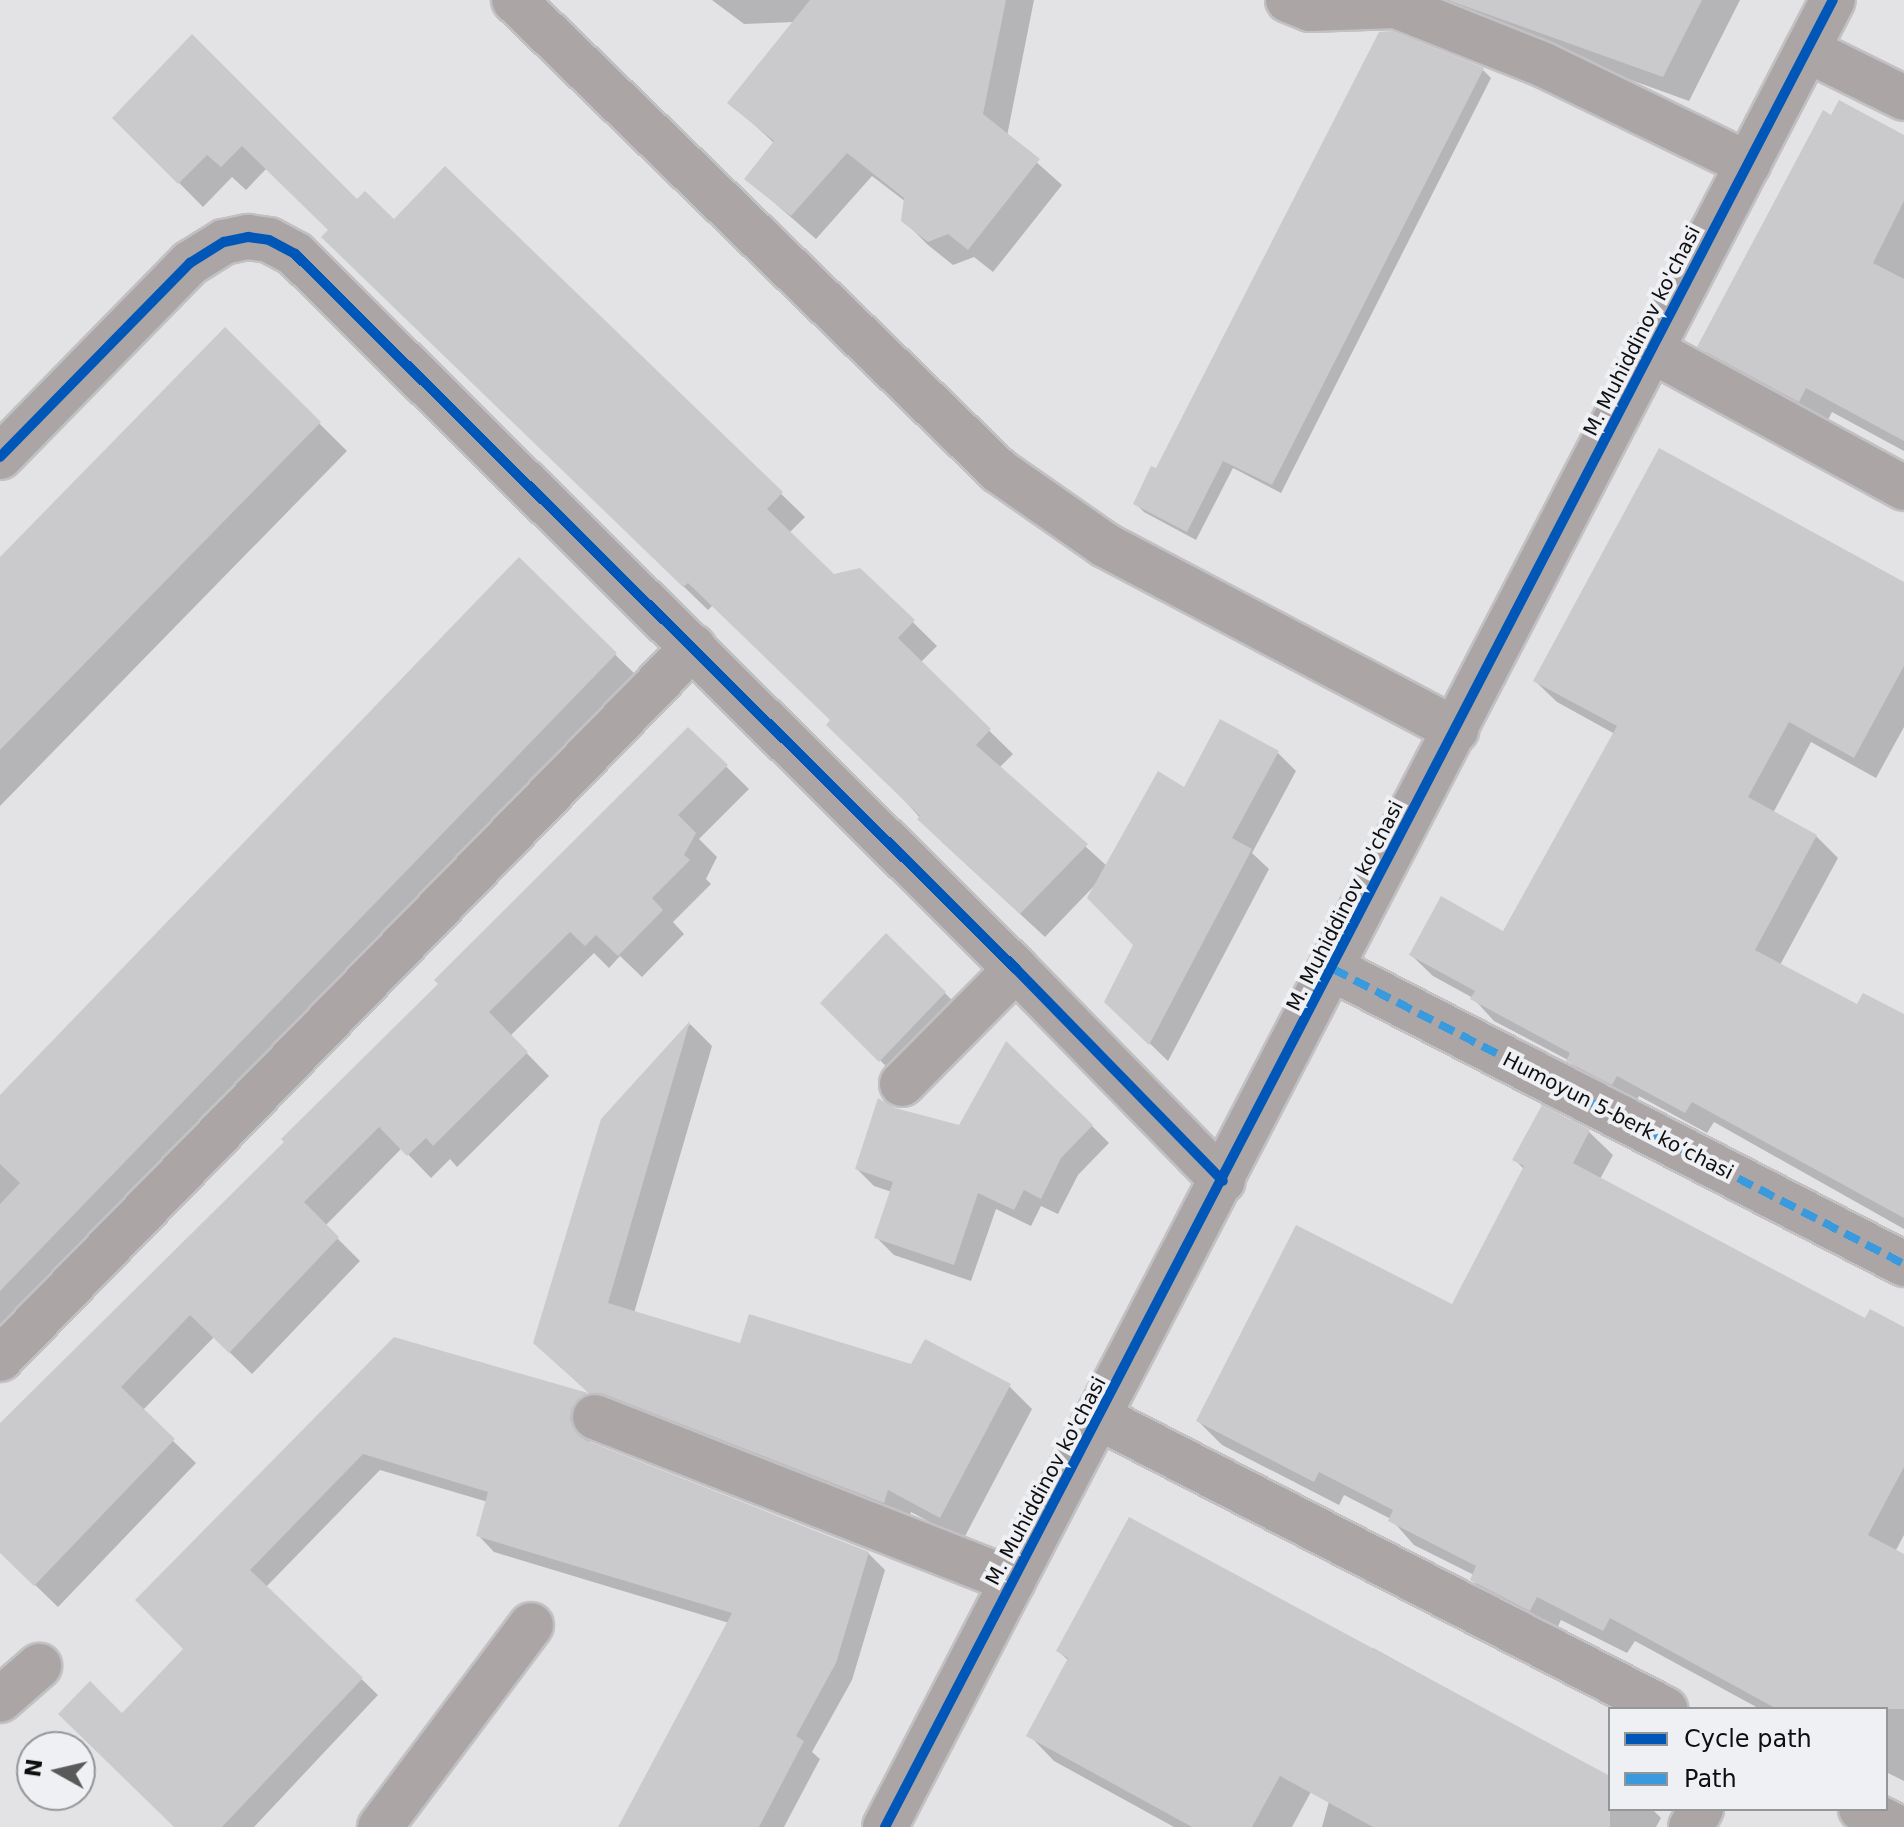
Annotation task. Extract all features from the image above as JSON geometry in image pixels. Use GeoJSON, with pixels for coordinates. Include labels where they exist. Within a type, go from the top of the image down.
{"type":"FeatureCollection","features":[{"type":"Feature","properties":{"kind":"street"},"geometry":{"type":"LineString","coordinates":[[514,0],[999,471],[1105,545],[1456,730]]}},
{"type":"Feature","properties":{"kind":"street"},"geometry":{"type":"LineString","coordinates":[[1288,0],[1310,9],[1396,6],[1544,65],[1748,164]]}},
{"type":"Feature","properties":{"kind":"street","name":"M. Muhiddinov ko'chasi"},"geometry":{"type":"LineString","coordinates":[[885,1827],[1223,1181],[1833,0]]}},
{"type":"Feature","properties":{"kind":"street"},"geometry":{"type":"LineString","coordinates":[[1807,50],[1904,98]]}},
{"type":"Feature","properties":{"kind":"street"},"geometry":{"type":"LineString","coordinates":[[0,457],[190,263],[224,242],[269,240],[295,254],[1016,969],[1223,1181]]}},
{"type":"Feature","properties":{"kind":"street"},"geometry":{"type":"LineString","coordinates":[[1653,351],[1904,488]]}},
{"type":"Feature","properties":{"kind":"street"},"geometry":{"type":"LineString","coordinates":[[0,1359],[693,647]]}},
{"type":"Feature","properties":{"kind":"street"},"geometry":{"type":"LineString","coordinates":[[902,1084],[1016,969]]}},
{"type":"Feature","properties":{"kind":"street","name":"Humoyun 5-berk koʻchasi"},"geometry":{"type":"LineString","coordinates":[[1333,969],[1904,1264]]}},
{"type":"Feature","properties":{"kind":"street"},"geometry":{"type":"LineString","coordinates":[[595,1417],[1013,1581]]}},
{"type":"Feature","properties":{"kind":"street"},"geometry":{"type":"LineString","coordinates":[[1100,1418],[1661,1707]]}},
{"type":"Feature","properties":{"kind":"street"},"geometry":{"type":"LineString","coordinates":[[380,1827],[531,1625]]}},
{"type":"Feature","properties":{"kind":"street"},"geometry":{"type":"LineString","coordinates":[[0,1700],[39,1666]]}},
{"type":"Feature","properties":{"kind":"street"},"geometry":{"type":"LineString","coordinates":[[1865,1811],[1896,1827]]}},
{"type":"Feature","properties":{"kind":"building"},"geometry":{"type":"Polygon","coordinates":[[[810,0],[1006,0],[983,114],[1040,159],[968,250],[948,234],[928,242],[901,221],[904,198],[847,153],[791,216],[744,179],[774,141],[727,103],[810,0]]]}},
{"type":"Feature","properties":{"kind":"building"},"geometry":{"type":"Polygon","coordinates":[[[1448,0],[1702,0],[1663,77],[1448,0]]]}},
{"type":"Feature","properties":{"kind":"building"},"geometry":{"type":"Polygon","coordinates":[[[1392,31],[1484,68],[1272,485],[1223,461],[1187,532],[1133,504],[1151,466],[1156,468],[1379,32],[1392,31]]]}},
{"type":"Feature","properties":{"kind":"building"},"geometry":{"type":"Polygon","coordinates":[[[192,34],[357,199],[365,191],[394,219],[445,166],[783,492],[767,509],[834,574],[860,568],[915,620],[898,638],[991,729],[976,745],[1088,844],[1020,914],[917,819],[920,816],[826,725],[830,720],[688,583],[683,587],[321,237],[328,230],[242,146],[221,167],[207,155],[178,184],[112,118],[192,34]]]}},
{"type":"Feature","properties":{"kind":"building"},"geometry":{"type":"Polygon","coordinates":[[[1839,100],[1904,135],[1904,201],[1873,263],[1904,279],[1904,441],[1806,388],[1799,402],[1697,347],[1823,110],[1831,115],[1839,100]]]}},
{"type":"Feature","properties":{"kind":"building"},"geometry":{"type":"Polygon","coordinates":[[[225,327],[321,422],[0,750],[0,557],[225,327]]]}},
{"type":"Feature","properties":{"kind":"building"},"geometry":{"type":"Polygon","coordinates":[[[1659,448],[1904,582],[1904,666],[1854,758],[1789,722],[1748,797],[1817,835],[1755,950],[1857,1004],[1863,993],[1904,1014],[1904,1218],[1692,1102],[1685,1113],[1617,1076],[1612,1085],[1566,1061],[1570,1053],[1470,999],[1475,991],[1409,955],[1441,896],[1503,931],[1617,726],[1533,681],[1659,448]]]}},
{"type":"Feature","properties":{"kind":"building"},"geometry":{"type":"Polygon","coordinates":[[[519,557],[617,653],[0,1291],[0,1204],[20,1183],[0,1164],[0,1095],[519,557]]]}},
{"type":"Feature","properties":{"kind":"building"},"geometry":{"type":"Polygon","coordinates":[[[1220,719],[1279,751],[1232,838],[1252,849],[1149,1045],[1104,1002],[1133,945],[1087,898],[1158,771],[1184,787],[1220,719]]]}},
{"type":"Feature","properties":{"kind":"building"},"geometry":{"type":"Polygon","coordinates":[[[688,727],[728,765],[678,815],[696,833],[684,855],[690,860],[652,898],[663,910],[618,956],[596,935],[585,946],[570,932],[489,1012],[528,1052],[433,1146],[426,1138],[407,1156],[379,1127],[304,1202],[339,1237],[229,1353],[190,1315],[121,1387],[175,1439],[34,1586],[0,1553],[0,1423],[284,1142],[281,1139],[438,984],[434,980],[688,727]]]}},
{"type":"Feature","properties":{"kind":"building"},"geometry":{"type":"Polygon","coordinates":[[[886,933],[946,992],[879,1062],[820,1003],[886,933]]]}},
{"type":"Feature","properties":{"kind":"building"},"geometry":{"type":"Polygon","coordinates":[[[690,1021],[608,1303],[740,1343],[749,1314],[911,1364],[925,1339],[1011,1384],[940,1518],[888,1490],[884,1503],[604,1394],[589,1393],[533,1343],[601,1119],[690,1021]]]}},
{"type":"Feature","properties":{"kind":"building"},"geometry":{"type":"Polygon","coordinates":[[[1006,1041],[1093,1125],[1061,1158],[1041,1199],[1024,1190],[1014,1210],[978,1193],[954,1265],[874,1238],[893,1182],[855,1169],[878,1098],[895,1108],[959,1125],[1006,1041]]]}},
{"type":"Feature","properties":{"kind":"building"},"geometry":{"type":"Polygon","coordinates":[[[1542,1105],[1590,1130],[1573,1163],[1865,1318],[1870,1309],[1904,1327],[1904,1467],[1868,1535],[1904,1554],[1904,1709],[1773,1707],[1610,1618],[1603,1631],[1537,1597],[1530,1611],[1470,1580],[1476,1566],[1388,1521],[1393,1510],[1319,1472],[1314,1482],[1196,1421],[1296,1225],[1452,1304],[1524,1166],[1512,1160],[1542,1105]]]}},
{"type":"Feature","properties":{"kind":"building"},"geometry":{"type":"Polygon","coordinates":[[[394,1337],[588,1393],[572,1407],[570,1420],[585,1440],[869,1552],[836,1663],[796,1736],[804,1741],[759,1827],[618,1827],[732,1613],[476,1536],[488,1492],[363,1454],[250,1570],[363,1678],[222,1827],[174,1827],[96,1751],[96,1731],[75,1731],[58,1714],[90,1681],[122,1713],[183,1649],[135,1600],[394,1337]]]}},
{"type":"Feature","properties":{"kind":"building"},"geometry":{"type":"Polygon","coordinates":[[[1129,1517],[1608,1775],[1610,1827],[1373,1827],[1280,1776],[1252,1827],[1192,1827],[1026,1736],[1068,1658],[1056,1651],[1129,1517]]]}},
{"type":"Feature","properties":{"kind":"marked path"},"geometry":{"type":"LineString","coordinates":[[1333,969],[1904,1264]]}},
{"type":"Feature","properties":{"kind":"cycle path"},"geometry":{"type":"LineString","coordinates":[[885,1827],[1833,0]]}},
{"type":"Feature","properties":{"kind":"cycle path"},"geometry":{"type":"LineString","coordinates":[[0,457],[190,263],[224,242],[248,237],[269,240],[295,254],[1016,969],[1223,1181]]}}]}
